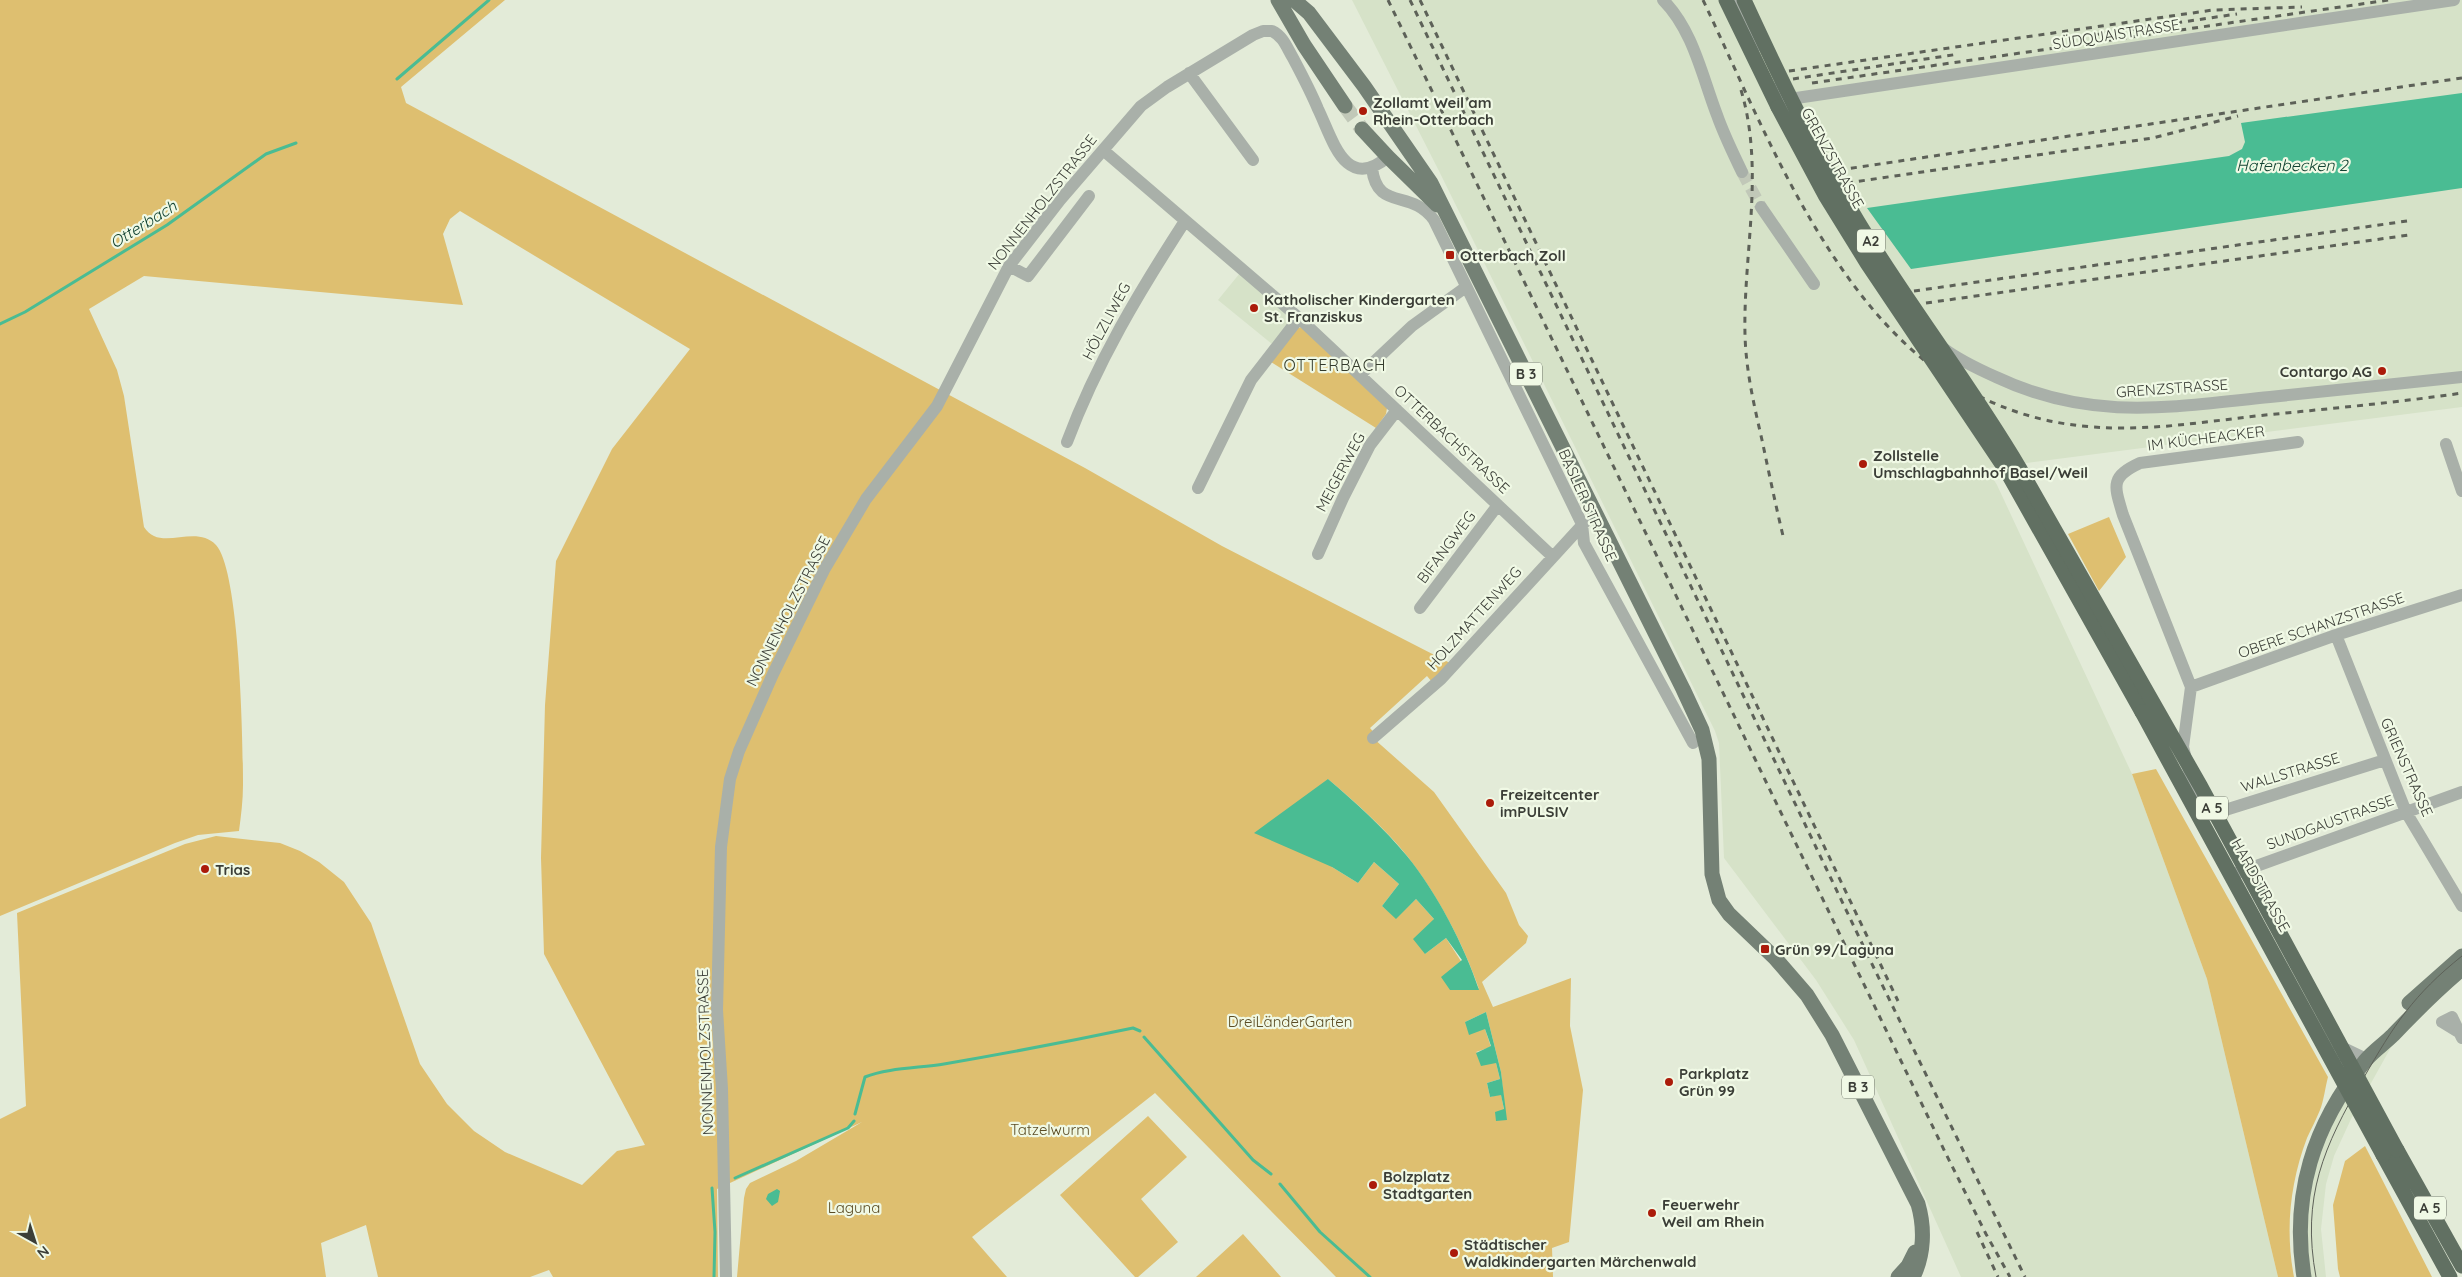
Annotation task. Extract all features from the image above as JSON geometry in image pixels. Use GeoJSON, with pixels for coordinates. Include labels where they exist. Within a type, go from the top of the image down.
{"type":"FeatureCollection","features":[{"type":"Feature","properties":{"kind":"highway","name":"A2"},"geometry":{"type":"LineString","coordinates":[[1726,0],[1778,107],[1825,195],[1867,263],[2013,470]]}},
{"type":"Feature","properties":{"kind":"highway","name":"A2"},"geometry":{"type":"LineString","coordinates":[[1744,0],[1797,112],[1859,223],[2000,434],[2013,470]]}},
{"type":"Feature","properties":{"kind":"highway","name":"A 5"},"geometry":{"type":"LineString","coordinates":[[2013,470],[2201,788],[2390,1152],[2450,1277]]}},
{"type":"Feature","properties":{"kind":"highway","name":"A 5"},"geometry":{"type":"LineString","coordinates":[[2390,1152],[2462,1266]]}},
{"type":"Feature","properties":{"kind":"main road"},"geometry":{"type":"LineString","coordinates":[[1278,0],[1304,45],[1345,106]]}},
{"type":"Feature","properties":{"kind":"main road","name":"B 3"},"geometry":{"type":"LineString","coordinates":[[1294,0],[1307,11],[1364,86],[1431,183],[1652,625],[1702,730],[1711,774],[1712,874],[1718,900],[1728,914],[1774,958],[1807,994],[1832,1036],[1918,1204],[1922,1227],[1920,1264],[1913,1277]]}},
{"type":"Feature","properties":{"kind":"main road","name":"B 3"},"geometry":{"type":"LineString","coordinates":[[1362,129],[1445,213]]}},
{"type":"Feature","properties":{"kind":"main road"},"geometry":{"type":"LineString","coordinates":[[1388,157],[1403,144]]}},
{"type":"Feature","properties":{"kind":"main road"},"geometry":{"type":"LineString","coordinates":[[2304,1277],[2299,1245],[2299,1222],[2303,1184],[2310,1161],[2331,1113],[2366,1059],[2369,1051],[2402,1010],[2462,956]]}},
{"type":"Feature","properties":{"kind":"main road"},"geometry":{"type":"LineString","coordinates":[[2366,1059],[2462,969]]}},
{"type":"Feature","properties":{"kind":"main road","name":"B 3"},"geometry":{"type":"LineString","coordinates":[[1898,1277],[1908,1266],[1920,1245]]}},
{"type":"Feature","properties":{"kind":"street"},"geometry":{"type":"LineString","coordinates":[[1663,0],[1677,16],[1688,36],[1717,117],[1742,172]]}},
{"type":"Feature","properties":{"kind":"street","name":"GRENZSTRASSE"},"geometry":{"type":"LineString","coordinates":[[1736,0],[1783,100],[1862,243],[1911,316],[1924,331],[1952,354],[2006,382],[2029,391],[2075,403],[2111,408],[2147,408],[2462,377]]}},
{"type":"Feature","properties":{"kind":"street","name":"SÜDQUAISTRASSE"},"geometry":{"type":"LineString","coordinates":[[1783,100],[2454,0]]}},
{"type":"Feature","properties":{"kind":"street","name":"NONNENHOLZSTRASSE"},"geometry":{"type":"LineString","coordinates":[[726,1277],[723,1098],[717,1010],[721,847],[730,779],[738,751],[824,570],[866,499],[937,406],[1009,266],[1141,106],[1189,73],[1253,36],[1268,31],[1276,33],[1284,42],[1301,74],[1336,150],[1352,166],[1363,169],[1372,168]]}},
{"type":"Feature","properties":{"kind":"street"},"geometry":{"type":"LineString","coordinates":[[1189,73],[1253,160]]}},
{"type":"Feature","properties":{"kind":"street","name":"OTTERBACHSTRASSE"},"geometry":{"type":"LineString","coordinates":[[1103,150],[1299,318],[1552,556]]}},
{"type":"Feature","properties":{"kind":"street"},"geometry":{"type":"LineString","coordinates":[[1372,168],[1388,157]]}},
{"type":"Feature","properties":{"kind":"street","name":"BASLER STRASSE"},"geometry":{"type":"LineString","coordinates":[[1372,168],[1375,186],[1380,192],[1405,200],[1427,211],[1582,524],[1584,543],[1667,692],[1693,743]]}},
{"type":"Feature","properties":{"kind":"street"},"geometry":{"type":"LineString","coordinates":[[1009,266],[1028,276],[1089,196]]}},
{"type":"Feature","properties":{"kind":"street"},"geometry":{"type":"LineString","coordinates":[[1761,207],[1814,284]]}},
{"type":"Feature","properties":{"kind":"street","name":"HÖLZLIWEG"},"geometry":{"type":"LineString","coordinates":[[1067,442],[1082,402],[1115,334],[1143,285],[1185,221]]}},
{"type":"Feature","properties":{"kind":"street"},"geometry":{"type":"LineString","coordinates":[[1360,375],[1412,326],[1466,287]]}},
{"type":"Feature","properties":{"kind":"street"},"geometry":{"type":"LineString","coordinates":[[1198,488],[1251,380],[1299,318]]}},
{"type":"Feature","properties":{"kind":"street","name":"MEIGERWEG"},"geometry":{"type":"LineString","coordinates":[[1318,554],[1343,498],[1370,445],[1397,410]]}},
{"type":"Feature","properties":{"kind":"street","name":"IM KÜCHEACKER"},"geometry":{"type":"LineString","coordinates":[[2121,472],[2140,462],[2298,442]]}},
{"type":"Feature","properties":{"kind":"street"},"geometry":{"type":"LineString","coordinates":[[2446,444],[2462,491]]}},
{"type":"Feature","properties":{"kind":"street","name":"HARDSTRASSE"},"geometry":{"type":"LineString","coordinates":[[2121,472],[2117,480],[2117,494],[2122,515],[2191,687],[2183,747],[2196,800],[2323,1030],[2342,1048],[2366,1059]]}},
{"type":"Feature","properties":{"kind":"street","name":"BIFANGWEG"},"geometry":{"type":"LineString","coordinates":[[1420,608],[1498,505]]}},
{"type":"Feature","properties":{"kind":"street","name":"HOLZMATTENWEG"},"geometry":{"type":"LineString","coordinates":[[1373,738],[1441,679],[1582,524],[1596,516]]}},
{"type":"Feature","properties":{"kind":"street","name":"OBERE SCHANZSTRASSE"},"geometry":{"type":"LineString","coordinates":[[2191,687],[2336,635],[2462,595]]}},
{"type":"Feature","properties":{"kind":"street","name":"GRIENSTRASSE"},"geometry":{"type":"LineString","coordinates":[[2336,635],[2406,812],[2462,906]]}},
{"type":"Feature","properties":{"kind":"street","name":"WALLSTRASSE"},"geometry":{"type":"LineString","coordinates":[[2205,816],[2385,760]]}},
{"type":"Feature","properties":{"kind":"street","name":"SUNDGAUSTRASSE"},"geometry":{"type":"LineString","coordinates":[[2236,873],[2462,792]]}},
{"type":"Feature","properties":{"kind":"shaded area"},"geometry":{"type":"Polygon","coordinates":[[[1352,0],[2462,0],[2462,407],[1987,468],[1997,485],[2132,774],[2207,979],[2278,1277],[1961,1277],[1854,1040],[1816,980],[1724,858],[1719,743],[1715,731],[1439,171],[1352,0]]]}},
{"type":"Feature","properties":{"kind":"shaded area","name":"Katholischer Kindergarten St. Franziskus"},"geometry":{"type":"Polygon","coordinates":[[[1240,273],[1289,316],[1289,324],[1272,344],[1218,300],[1240,273]]]}},
{"type":"Feature","properties":{"kind":"shaded area"},"geometry":{"type":"Polygon","coordinates":[[[2400,1031],[2351,1119],[2334,1156],[2326,1184],[2321,1229],[2326,1277],[2309,1277],[2305,1203],[2327,1131],[2359,1079],[2400,1031]]]}},
{"type":"Feature","properties":{"kind":"green space"},"geometry":{"type":"Polygon","coordinates":[[[0,0],[505,0],[401,87],[406,103],[1085,468],[1222,546],[1450,663],[1432,682],[1427,676],[1370,728],[1376,735],[1373,738],[1434,792],[1506,893],[1519,925],[1528,936],[1526,943],[1482,982],[1493,1007],[1571,978],[1570,1026],[1583,1090],[1569,1242],[1552,1248],[1553,1277],[1336,1277],[1155,1093],[972,1237],[1007,1277],[737,1277],[744,1198],[750,1183],[796,1161],[862,1122],[717,1189],[718,1277],[553,1277],[549,1270],[530,1277],[378,1277],[366,1225],[321,1243],[326,1277],[0,1277],[0,1119],[26,1106],[17,913],[185,844],[216,836],[280,843],[300,851],[319,862],[344,882],[371,923],[420,1064],[447,1104],[474,1131],[505,1152],[582,1185],[617,1151],[645,1145],[544,954],[541,858],[545,705],[556,561],[612,449],[690,349],[460,211],[450,219],[443,234],[463,305],[144,276],[89,309],[117,370],[124,396],[144,527],[151,534],[159,538],[188,536],[208,539],[216,545],[224,561],[235,621],[241,697],[243,785],[239,831],[198,835],[175,843],[0,916],[0,0]],[[1328,779],[1332,867],[1358,883],[1374,862],[1399,884],[1382,906],[1396,918],[1416,899],[1434,919],[1425,954],[1446,938],[1479,989],[1449,920],[1419,872],[1399,846],[1380,826],[1328,779]],[[1486,1012],[1465,1022],[1485,1029],[1491,1047],[1476,1052],[1496,1063],[1500,1079],[1487,1083],[1490,1097],[1501,1094],[1506,1120],[1501,1072],[1486,1012]]]}},
{"type":"Feature","properties":{"kind":"green space"},"geometry":{"type":"Polygon","coordinates":[[[1301,327],[1387,408],[1386,414],[1376,428],[1271,362],[1298,328],[1301,327]]]}},
{"type":"Feature","properties":{"kind":"green space"},"geometry":{"type":"Polygon","coordinates":[[[2109,517],[2126,557],[2099,591],[2068,534],[2109,517]]]}},
{"type":"Feature","properties":{"kind":"green space"},"geometry":{"type":"Polygon","coordinates":[[[2156,769],[2328,1077],[2321,1106],[2301,1155],[2293,1189],[2290,1242],[2294,1277],[2278,1277],[2207,979],[2132,774],[2156,769]]]}},
{"type":"Feature","properties":{"kind":"green space"},"geometry":{"type":"Polygon","coordinates":[[[1148,1116],[1187,1157],[1141,1199],[1178,1242],[1138,1277],[1135,1277],[1060,1195],[1148,1116]]]}},
{"type":"Feature","properties":{"kind":"green space"},"geometry":{"type":"Polygon","coordinates":[[[2365,1146],[2432,1277],[2340,1277],[2333,1205],[2345,1161],[2365,1146]]]}},
{"type":"Feature","properties":{"kind":"green space"},"geometry":{"type":"Polygon","coordinates":[[[1243,1234],[1281,1277],[1196,1277],[1243,1234]]]}},
{"type":"Feature","properties":{"kind":"water","name":"Hafenbecken 2"},"geometry":{"type":"Polygon","coordinates":[[[2462,93],[2462,188],[1911,269],[1867,208],[2229,156],[2242,149],[2245,142],[2241,123],[2462,93]]]}},
{"type":"Feature","properties":{"kind":"water"},"geometry":{"type":"Polygon","coordinates":[[[1328,779],[1398,846],[1429,886],[1458,938],[1479,990],[1450,990],[1441,977],[1462,960],[1446,938],[1425,954],[1413,939],[1434,919],[1416,899],[1396,919],[1382,906],[1399,884],[1374,862],[1358,883],[1332,867],[1254,833],[1328,779]]]}},
{"type":"Feature","properties":{"kind":"water"},"geometry":{"type":"Polygon","coordinates":[[[1486,1012],[1501,1072],[1507,1120],[1496,1121],[1495,1112],[1504,1109],[1501,1095],[1490,1097],[1487,1083],[1500,1079],[1496,1063],[1481,1066],[1476,1053],[1491,1046],[1485,1029],[1469,1035],[1465,1022],[1486,1012]]]}},
{"type":"Feature","properties":{"kind":"water"},"geometry":{"type":"Polygon","coordinates":[[[777,1189],[780,1191],[778,1202],[772,1206],[766,1199],[768,1194],[777,1189]]]}},
{"type":"Feature","properties":{"kind":"waterway","name":"Otterbach"},"geometry":{"type":"LineString","coordinates":[[397,79],[489,0]]}},
{"type":"Feature","properties":{"kind":"waterway","name":"Otterbach"},"geometry":{"type":"LineString","coordinates":[[0,324],[25,312],[167,225],[266,154],[296,143]]}},
{"type":"Feature","properties":{"kind":"waterway"},"geometry":{"type":"LineString","coordinates":[[855,1114],[865,1077],[874,1074],[968,1060],[1133,1028],[1140,1031]]}},
{"type":"Feature","properties":{"kind":"waterway"},"geometry":{"type":"LineString","coordinates":[[1144,1037],[1253,1160],[1271,1174]]}},
{"type":"Feature","properties":{"kind":"waterway"},"geometry":{"type":"LineString","coordinates":[[735,1178],[848,1128],[854,1121]]}},
{"type":"Feature","properties":{"kind":"waterway"},"geometry":{"type":"LineString","coordinates":[[1280,1184],[1320,1232],[1370,1277]]}},
{"type":"Feature","properties":{"kind":"waterway"},"geometry":{"type":"LineString","coordinates":[[712,1188],[715,1232],[714,1277]]}},
{"type":"Feature","properties":{"kind":"tunnel"},"geometry":{"type":"LineString","coordinates":[[1345,106],[1362,129]]}},
{"type":"Feature","properties":{"kind":"tunnel"},"geometry":{"type":"LineString","coordinates":[[1742,172],[1761,207]]}},
{"type":"Feature","properties":{"kind":"tram line"},"geometry":{"type":"LineString","coordinates":[[2316,1277],[2312,1248],[2314,1197],[2319,1173],[2337,1127],[2349,1103],[2395,1027],[2430,984],[2462,956]]}},
{"type":"Feature","properties":{"kind":"railway"},"geometry":{"type":"LineString","coordinates":[[1388,0],[1946,1154],[2010,1277]]}},
{"type":"Feature","properties":{"kind":"railway"},"geometry":{"type":"LineString","coordinates":[[1410,0],[1871,962],[2025,1277]]}},
{"type":"Feature","properties":{"kind":"railway"},"geometry":{"type":"LineString","coordinates":[[1420,0],[1898,1001]]}},
{"type":"Feature","properties":{"kind":"railway"},"geometry":{"type":"LineString","coordinates":[[1703,0],[1782,168],[1812,222],[1840,266],[1870,306],[1902,341],[1938,371],[1978,395],[2021,413],[2070,424],[2123,428],[2190,424],[2462,393]]}},
{"type":"Feature","properties":{"kind":"railway"},"geometry":{"type":"LineString","coordinates":[[1812,83],[2389,0]]}},
{"type":"Feature","properties":{"kind":"railway"},"geometry":{"type":"LineString","coordinates":[[1789,71],[2213,10],[2302,7]]}},
{"type":"Feature","properties":{"kind":"railway"},"geometry":{"type":"LineString","coordinates":[[2093,35],[2237,14]]}},
{"type":"Feature","properties":{"kind":"railway"},"geometry":{"type":"LineString","coordinates":[[1793,79],[1959,54]]}},
{"type":"Feature","properties":{"kind":"railway"},"geometry":{"type":"LineString","coordinates":[[1839,170],[2462,78]]}},
{"type":"Feature","properties":{"kind":"railway"},"geometry":{"type":"LineString","coordinates":[[1741,90],[1748,120],[1752,181],[1745,304],[1747,362],[1753,401],[1784,540]]}},
{"type":"Feature","properties":{"kind":"railway"},"geometry":{"type":"LineString","coordinates":[[1847,183],[2153,138],[2238,116]]}},
{"type":"Feature","properties":{"kind":"railway"},"geometry":{"type":"LineString","coordinates":[[1914,291],[2407,221]]}},
{"type":"Feature","properties":{"kind":"railway"},"geometry":{"type":"LineString","coordinates":[[1926,303],[2409,235]]}},
{"type":"Feature","properties":{"kind":"railway"},"geometry":{"type":"LineString","coordinates":[[1977,1232],[1998,1277]]}},
{"type":"Feature","properties":{"kind":"place","name":"Zollamt Weil am Rhein-Otterbach"},"geometry":{"type":"Point","coordinates":[1363,111]}},
{"type":"Feature","properties":{"kind":"place","name":"Otterbach Zoll"},"geometry":{"type":"Point","coordinates":[1450,255]}},
{"type":"Feature","properties":{"kind":"place","name":"Katholischer Kindergarten St. Franziskus"},"geometry":{"type":"Point","coordinates":[1254,308]}},
{"type":"Feature","properties":{"kind":"place","name":"Contargo AG"},"geometry":{"type":"Point","coordinates":[2382,371]}},
{"type":"Feature","properties":{"kind":"place","name":"Zollstelle Umschlagbahnhof Basel/Weil"},"geometry":{"type":"Point","coordinates":[1863,464]}},
{"type":"Feature","properties":{"kind":"place","name":"Freizeitcenter imPULSIV"},"geometry":{"type":"Point","coordinates":[1490,803]}},
{"type":"Feature","properties":{"kind":"place","name":"Trias"},"geometry":{"type":"Point","coordinates":[205,869]}},
{"type":"Feature","properties":{"kind":"place","name":"Grün 99/Laguna"},"geometry":{"type":"Point","coordinates":[1765,949]}},
{"type":"Feature","properties":{"kind":"place","name":"Parkplatz Grün 99"},"geometry":{"type":"Point","coordinates":[1669,1082]}},
{"type":"Feature","properties":{"kind":"place","name":"Bolzplatz Stadtgarten"},"geometry":{"type":"Point","coordinates":[1373,1185]}},
{"type":"Feature","properties":{"kind":"place","name":"Feuerwehr Weil am Rhein"},"geometry":{"type":"Point","coordinates":[1652,1213]}},
{"type":"Feature","properties":{"kind":"place","name":"Städtischer Waldkindergarten Märchenwald"},"geometry":{"type":"Point","coordinates":[1454,1253]}},
{"type":"Feature","properties":{"kind":"district","name":"OTTERBACH"},"geometry":{"type":"Point","coordinates":[1335,365]}},
{"type":"Feature","properties":{"kind":"park label","name":"DreiLänderGarten"},"geometry":{"type":"Point","coordinates":[1290,1021]}},
{"type":"Feature","properties":{"kind":"park label","name":"Tatzelwurm"},"geometry":{"type":"Point","coordinates":[1050,1129]}},
{"type":"Feature","properties":{"kind":"park label","name":"Laguna"},"geometry":{"type":"Point","coordinates":[854,1207]}}]}
